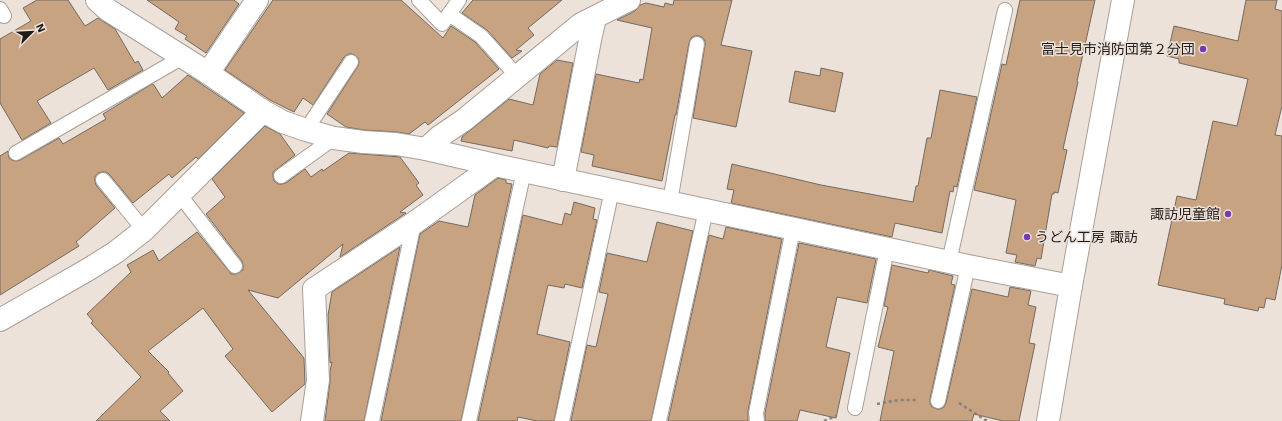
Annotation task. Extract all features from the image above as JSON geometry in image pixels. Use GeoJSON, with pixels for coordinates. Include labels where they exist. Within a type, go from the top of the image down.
{"type":"FeatureCollection","features":[{"type":"Feature","properties":{"kind":"street"},"geometry":{"type":"LineString","coordinates":[[97,0],[108,10],[208,72],[263,111],[283,122],[306,130],[334,138],[396,144],[426,149],[563,180],[887,249],[1071,286]]}},
{"type":"Feature","properties":{"kind":"street"},"geometry":{"type":"LineString","coordinates":[[208,72],[257,0]]}},
{"type":"Feature","properties":{"kind":"street"},"geometry":{"type":"LineString","coordinates":[[426,149],[439,136],[464,120],[581,24],[629,0]]}},
{"type":"Feature","properties":{"kind":"street"},"geometry":{"type":"LineString","coordinates":[[1048,421],[1123,0]]}},
{"type":"Feature","properties":{"kind":"street"},"geometry":{"type":"LineString","coordinates":[[563,180],[595,18]]}},
{"type":"Feature","properties":{"kind":"street"},"geometry":{"type":"LineString","coordinates":[[0,320],[116,252],[144,230],[263,111]]}},
{"type":"Feature","properties":{"kind":"street"},"geometry":{"type":"LineString","coordinates":[[312,421],[318,380],[314,289],[414,223],[495,165]]}},
{"type":"Feature","properties":{"kind":"lane"},"geometry":{"type":"LineString","coordinates":[[419,0],[442,24],[459,0]]}},
{"type":"Feature","properties":{"kind":"lane"},"geometry":{"type":"LineString","coordinates":[[938,401],[959,264],[1004,10]]}},
{"type":"Feature","properties":{"kind":"lane"},"geometry":{"type":"LineString","coordinates":[[449,14],[481,36],[517,76]]}},
{"type":"Feature","properties":{"kind":"lane"},"geometry":{"type":"LineString","coordinates":[[670,202],[697,44]]}},
{"type":"Feature","properties":{"kind":"lane"},"geometry":{"type":"LineString","coordinates":[[16,153],[183,57]]}},
{"type":"Feature","properties":{"kind":"lane"},"geometry":{"type":"LineString","coordinates":[[306,130],[351,62]]}},
{"type":"Feature","properties":{"kind":"lane"},"geometry":{"type":"LineString","coordinates":[[281,176],[334,138]]}},
{"type":"Feature","properties":{"kind":"lane"},"geometry":{"type":"LineString","coordinates":[[468,421],[524,171]]}},
{"type":"Feature","properties":{"kind":"lane"},"geometry":{"type":"LineString","coordinates":[[103,180],[144,230]]}},
{"type":"Feature","properties":{"kind":"lane"},"geometry":{"type":"LineString","coordinates":[[562,421],[612,190]]}},
{"type":"Feature","properties":{"kind":"lane"},"geometry":{"type":"LineString","coordinates":[[179,194],[235,266]]}},
{"type":"Feature","properties":{"kind":"lane"},"geometry":{"type":"LineString","coordinates":[[659,421],[706,210]]}},
{"type":"Feature","properties":{"kind":"lane"},"geometry":{"type":"LineString","coordinates":[[372,421],[414,223]]}},
{"type":"Feature","properties":{"kind":"lane"},"geometry":{"type":"LineString","coordinates":[[758,421],[756,413],[793,229]]}},
{"type":"Feature","properties":{"kind":"lane"},"geometry":{"type":"LineString","coordinates":[[855,408],[887,249]]}},
{"type":"Feature","properties":{"kind":"path"},"geometry":{"type":"LineString","coordinates":[[824,421],[855,408],[898,400],[938,401],[960,404],[987,421]]}},
{"type":"Feature","properties":{"kind":"building"},"geometry":{"type":"Polygon","coordinates":[[[37,0],[68,0],[85,26],[98,18],[115,29],[135,63],[138,61],[143,70],[108,90],[94,68],[37,101],[51,123],[22,140],[0,103],[0,39],[31,21],[23,8],[37,0]]]}},
{"type":"Feature","properties":{"kind":"building"},"geometry":{"type":"Polygon","coordinates":[[[147,0],[234,0],[239,4],[206,53],[185,39],[187,36],[175,29],[179,22],[147,0]]]}},
{"type":"Feature","properties":{"kind":"building"},"geometry":{"type":"Polygon","coordinates":[[[273,0],[401,0],[443,38],[451,26],[475,42],[499,69],[428,125],[425,122],[409,134],[364,130],[346,127],[327,114],[358,66],[358,58],[355,55],[348,54],[344,57],[313,105],[303,98],[294,112],[270,100],[225,70],[273,0]]]}},
{"type":"Feature","properties":{"kind":"building"},"geometry":{"type":"Polygon","coordinates":[[[473,0],[562,0],[528,28],[534,35],[516,50],[522,51],[512,58],[487,30],[462,13],[473,0]]]}},
{"type":"Feature","properties":{"kind":"building"},"geometry":{"type":"Polygon","coordinates":[[[674,0],[732,0],[721,45],[752,51],[736,127],[693,118],[705,45],[705,41],[702,37],[694,36],[691,38],[689,43],[662,181],[592,166],[594,155],[581,152],[596,74],[639,83],[640,79],[643,80],[652,28],[617,20],[635,11],[640,5],[646,3],[664,7],[665,3],[673,5],[674,0]]]}},
{"type":"Feature","properties":{"kind":"building"},"geometry":{"type":"Polygon","coordinates":[[[1020,0],[1095,0],[1063,149],[1067,150],[1058,193],[1054,192],[1054,194],[1052,194],[1041,259],[1037,258],[1035,266],[1015,262],[1017,255],[1006,253],[1016,200],[974,190],[1002,64],[1006,65],[1020,0]]]}},
{"type":"Feature","properties":{"kind":"building","name":"諏訪児童館"},"geometry":{"type":"Polygon","coordinates":[[[1246,0],[1277,0],[1275,9],[1282,11],[1282,106],[1275,135],[1282,136],[1282,265],[1275,300],[1266,298],[1264,308],[1259,307],[1258,311],[1224,304],[1225,299],[1158,285],[1177,196],[1196,200],[1213,121],[1237,126],[1248,79],[1179,63],[1179,59],[1167,56],[1174,26],[1238,41],[1246,0]]]}},
{"type":"Feature","properties":{"kind":"building"},"geometry":{"type":"Polygon","coordinates":[[[557,60],[573,63],[557,147],[549,146],[548,148],[514,140],[512,151],[461,141],[462,137],[509,99],[533,105],[540,74],[557,60]]]}},
{"type":"Feature","properties":{"kind":"building"},"geometry":{"type":"Polygon","coordinates":[[[821,68],[843,73],[835,112],[789,102],[795,71],[820,76],[821,68]]]}},
{"type":"Feature","properties":{"kind":"building"},"geometry":{"type":"Polygon","coordinates":[[[188,75],[244,113],[198,159],[196,157],[172,178],[169,174],[133,203],[109,174],[106,172],[98,173],[95,177],[96,185],[115,208],[76,242],[79,246],[0,295],[0,156],[8,151],[9,158],[16,161],[59,138],[63,144],[106,119],[103,114],[152,84],[162,98],[188,75]]]}},
{"type":"Feature","properties":{"kind":"building"},"geometry":{"type":"Polygon","coordinates":[[[940,90],[977,97],[957,187],[954,186],[953,192],[950,191],[942,233],[895,223],[892,237],[731,203],[734,190],[727,189],[732,164],[821,185],[913,202],[916,186],[918,186],[927,138],[931,138],[940,90]]]}},
{"type":"Feature","properties":{"kind":"building"},"geometry":{"type":"Polygon","coordinates":[[[265,126],[280,134],[295,155],[273,172],[274,181],[278,184],[286,183],[305,169],[311,177],[322,169],[323,171],[349,153],[400,157],[419,183],[416,185],[423,195],[400,212],[406,213],[340,257],[343,244],[278,298],[248,290],[304,358],[305,384],[272,412],[225,356],[233,349],[203,308],[148,351],[169,372],[168,373],[183,391],[160,411],[170,421],[96,421],[141,377],[91,323],[93,321],[87,314],[131,272],[127,265],[153,250],[159,261],[197,232],[231,274],[236,274],[243,270],[242,261],[206,214],[225,197],[212,179],[265,126]]]}},
{"type":"Feature","properties":{"kind":"building"},"geometry":{"type":"Polygon","coordinates":[[[498,178],[506,180],[506,183],[512,184],[461,421],[381,421],[420,234],[439,221],[468,227],[475,195],[498,178]]]}},
{"type":"Feature","properties":{"kind":"building"},"geometry":{"type":"Polygon","coordinates":[[[574,202],[595,208],[593,219],[597,220],[582,288],[565,284],[564,288],[548,285],[537,334],[570,342],[554,421],[537,421],[518,417],[517,421],[478,421],[523,215],[562,225],[565,213],[571,215],[574,202]]]}},
{"type":"Feature","properties":{"kind":"building"},"geometry":{"type":"Polygon","coordinates":[[[657,222],[693,231],[651,421],[571,421],[587,345],[596,347],[608,294],[599,292],[607,253],[647,262],[657,222]]]}},
{"type":"Feature","properties":{"kind":"building"},"geometry":{"type":"Polygon","coordinates":[[[726,227],[782,239],[748,411],[748,421],[668,421],[709,235],[723,239],[726,227]]]}},
{"type":"Feature","properties":{"kind":"building"},"geometry":{"type":"Polygon","coordinates":[[[799,243],[876,259],[867,303],[837,297],[826,347],[850,353],[836,418],[800,410],[797,421],[765,421],[765,413],[799,243]]]}},
{"type":"Feature","properties":{"kind":"building"},"geometry":{"type":"Polygon","coordinates":[[[400,247],[364,421],[325,421],[332,362],[330,363],[328,315],[332,292],[400,247]]]}},
{"type":"Feature","properties":{"kind":"building"},"geometry":{"type":"Polygon","coordinates":[[[892,265],[928,273],[929,270],[953,276],[951,284],[955,285],[930,399],[932,407],[937,409],[944,407],[946,403],[972,289],[1008,297],[1010,287],[1031,291],[1028,305],[1036,307],[1029,343],[1035,344],[1019,421],[1003,421],[974,414],[972,421],[880,421],[894,351],[878,347],[888,307],[884,306],[892,265]]]}},
{"type":"Feature","properties":{"kind":"place","name":"富士見市消防団第２分団"},"geometry":{"type":"Point","coordinates":[1203,49]}},
{"type":"Feature","properties":{"kind":"place","name":"諏訪児童館"},"geometry":{"type":"Point","coordinates":[1228,214]}},
{"type":"Feature","properties":{"kind":"place","name":"うどん工房 諏訪"},"geometry":{"type":"Point","coordinates":[1027,237]}}]}
